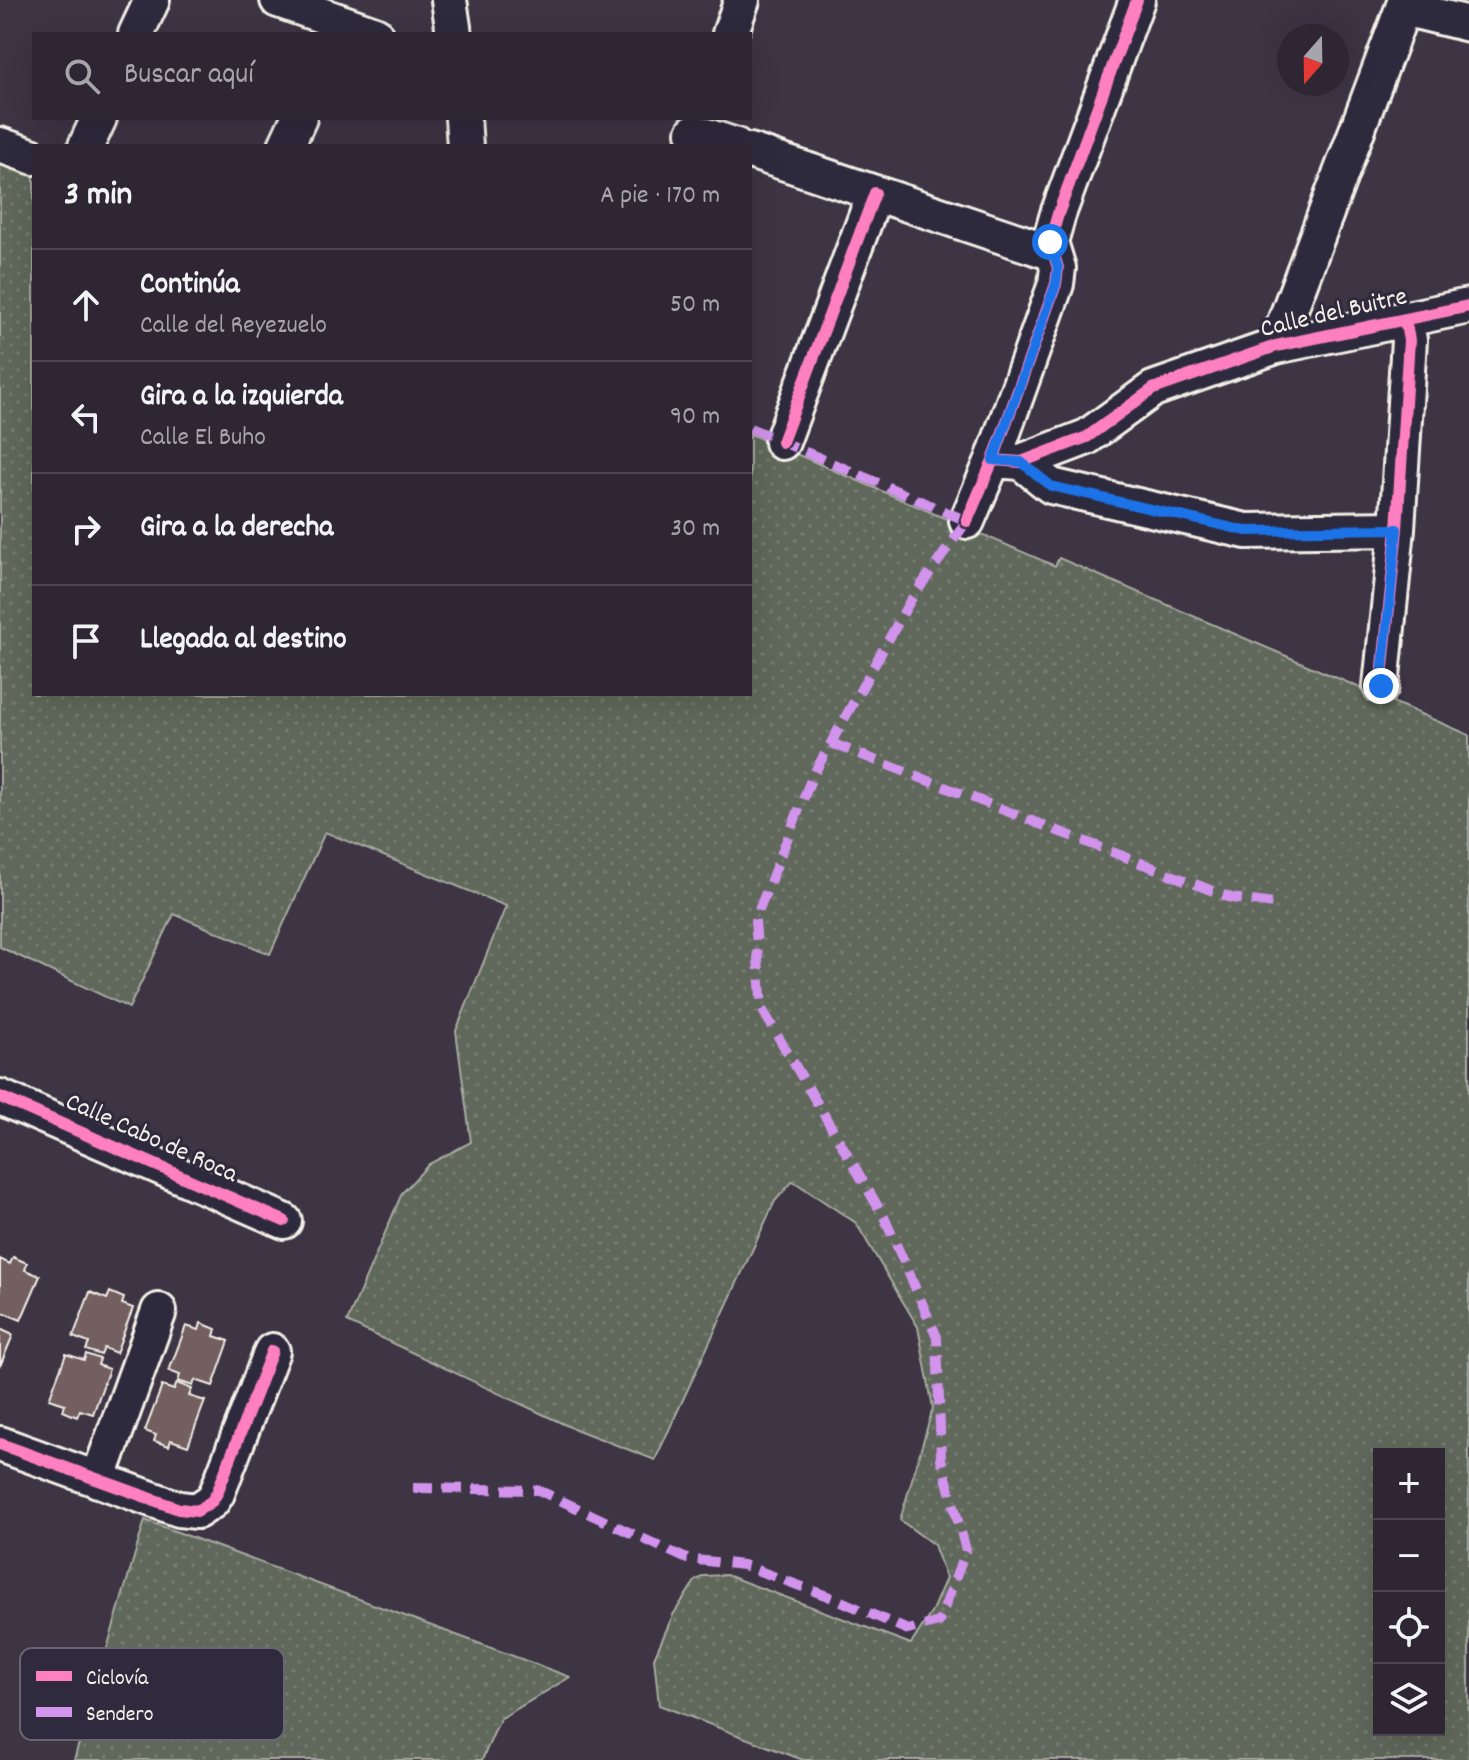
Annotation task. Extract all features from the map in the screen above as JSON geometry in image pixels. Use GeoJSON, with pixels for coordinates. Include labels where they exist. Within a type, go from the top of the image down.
{"type":"FeatureCollection","features":[{"type":"Feature","properties":{"kind":"street"},"geometry":{"type":"LineString","coordinates":[[137,32],[152,0]]}},
{"type":"Feature","properties":{"kind":"street"},"geometry":{"type":"LineString","coordinates":[[278,0],[369,32]]}},
{"type":"Feature","properties":{"kind":"street"},"geometry":{"type":"LineString","coordinates":[[449,0],[454,32]]}},
{"type":"Feature","properties":{"kind":"street"},"geometry":{"type":"LineString","coordinates":[[731,32],[742,0]]}},
{"type":"Feature","properties":{"kind":"street"},"geometry":{"type":"LineString","coordinates":[[967,521],[1007,461],[1056,284],[1058,268],[1050,242],[1137,0]]}},
{"type":"Feature","properties":{"kind":"street"},"geometry":{"type":"LineString","coordinates":[[1276,346],[1405,4],[1469,24]]}},
{"type":"Feature","properties":{"kind":"street"},"geometry":{"type":"LineString","coordinates":[[87,144],[98,120]]}},
{"type":"Feature","properties":{"kind":"street"},"geometry":{"type":"LineString","coordinates":[[287,144],[298,120]]}},
{"type":"Feature","properties":{"kind":"street"},"geometry":{"type":"LineString","coordinates":[[463,120],[465,144]]}},
{"type":"Feature","properties":{"kind":"street"},"geometry":{"type":"LineString","coordinates":[[694,132],[730,144]]}},
{"type":"Feature","properties":{"kind":"street"},"geometry":{"type":"LineString","coordinates":[[0,145],[32,156]]}},
{"type":"Feature","properties":{"kind":"street"},"geometry":{"type":"LineString","coordinates":[[752,152],[1053,253]]}},
{"type":"Feature","properties":{"kind":"street"},"geometry":{"type":"LineString","coordinates":[[782,442],[875,193]]}},
{"type":"Feature","properties":{"kind":"street","name":"Calle del Buitre"},"geometry":{"type":"LineString","coordinates":[[1007,461],[1087,437],[1153,389],[1276,346],[1469,306]]}},
{"type":"Feature","properties":{"kind":"street"},"geometry":{"type":"LineString","coordinates":[[1381,686],[1397,529],[1409,340],[1405,320]]}},
{"type":"Feature","properties":{"kind":"street"},"geometry":{"type":"LineString","coordinates":[[1007,461],[1051,486],[1246,531],[1397,529]]}},
{"type":"Feature","properties":{"kind":"street","name":"Calle Cabo de Roca"},"geometry":{"type":"LineString","coordinates":[[0,1097],[284,1221]]}},
{"type":"Feature","properties":{"kind":"street"},"geometry":{"type":"LineString","coordinates":[[98,1480],[159,1311]]}},
{"type":"Feature","properties":{"kind":"street"},"geometry":{"type":"LineString","coordinates":[[0,1444],[188,1512],[206,1507],[217,1493],[272,1351]]}},
{"type":"Feature","properties":{"kind":"green space"},"geometry":{"type":"Polygon","coordinates":[[[0,157],[32,168],[32,696],[752,696],[752,435],[1055,566],[1059,558],[1469,735],[1469,1760],[803,1760],[659,1705],[654,1658],[673,1615],[695,1581],[704,1576],[726,1575],[911,1644],[931,1613],[946,1578],[934,1545],[900,1520],[933,1408],[918,1327],[856,1223],[793,1181],[775,1201],[655,1460],[570,1427],[347,1322],[402,1193],[429,1164],[471,1142],[456,1031],[506,906],[325,832],[270,954],[174,914],[129,1008],[0,947],[0,157]]]}},
{"type":"Feature","properties":{"kind":"green space"},"geometry":{"type":"Polygon","coordinates":[[[145,1520],[570,1677],[500,1719],[482,1760],[74,1760],[80,1740],[284,1740],[284,1648],[107,1648],[145,1520]]]}},
{"type":"Feature","properties":{"kind":"building"},"geometry":{"type":"Polygon","coordinates":[[[13,1257],[27,1263],[25,1270],[40,1276],[21,1320],[4,1313],[0,1318],[0,1259],[10,1264],[13,1257]]]}},
{"type":"Feature","properties":{"kind":"building"},"geometry":{"type":"Polygon","coordinates":[[[90,1292],[107,1299],[110,1292],[124,1298],[122,1304],[133,1308],[116,1353],[104,1348],[101,1355],[86,1350],[89,1343],[73,1337],[90,1292]]]}},
{"type":"Feature","properties":{"kind":"building"},"geometry":{"type":"Polygon","coordinates":[[[201,1323],[216,1329],[214,1336],[229,1341],[213,1386],[195,1380],[193,1386],[178,1381],[180,1375],[169,1371],[186,1326],[199,1330],[201,1323]]]}},
{"type":"Feature","properties":{"kind":"building"},"geometry":{"type":"Polygon","coordinates":[[[0,1329],[13,1335],[0,1366],[0,1329]]]}},
{"type":"Feature","properties":{"kind":"building"},"geometry":{"type":"Polygon","coordinates":[[[66,1354],[84,1360],[86,1354],[100,1359],[98,1365],[109,1369],[93,1414],[80,1410],[77,1417],[63,1411],[65,1404],[49,1399],[66,1354]]]}},
{"type":"Feature","properties":{"kind":"building"},"geometry":{"type":"Polygon","coordinates":[[[177,1383],[192,1389],[189,1396],[205,1401],[188,1446],[171,1440],[169,1446],[154,1441],[156,1435],[145,1431],[162,1386],[174,1390],[177,1383]]]}},
{"type":"Feature","properties":{"kind":"marked path"},"geometry":{"type":"LineString","coordinates":[[413,1488],[538,1490],[687,1559],[743,1565],[841,1601],[908,1630],[939,1622],[966,1550],[941,1459],[937,1337],[884,1217],[762,1009],[755,920],[812,777],[910,601],[967,521],[752,429]]}},
{"type":"Feature","properties":{"kind":"marked path"},"geometry":{"type":"LineString","coordinates":[[831,743],[1231,898],[1281,905]]}},
{"type":"Feature","properties":{"kind":"cycle path"},"geometry":{"type":"LineString","coordinates":[[967,521],[993,460],[1056,284],[1058,268],[1050,242],[1137,0]]}},
{"type":"Feature","properties":{"kind":"cycle path"},"geometry":{"type":"LineString","coordinates":[[782,442],[875,193]]}},
{"type":"Feature","properties":{"kind":"cycle path"},"geometry":{"type":"LineString","coordinates":[[993,460],[1021,462],[1087,437],[1153,389],[1276,346],[1469,306]]}},
{"type":"Feature","properties":{"kind":"cycle path"},"geometry":{"type":"LineString","coordinates":[[1381,686],[1397,529],[1409,340],[1405,320]]}},
{"type":"Feature","properties":{"kind":"cycle path"},"geometry":{"type":"LineString","coordinates":[[0,1097],[284,1221]]}},
{"type":"Feature","properties":{"kind":"cycle path"},"geometry":{"type":"LineString","coordinates":[[0,1444],[179,1509],[197,1511],[212,1501],[217,1493],[272,1351]]}},
{"type":"Feature","properties":{"kind":"route"},"geometry":{"type":"LineString","coordinates":[[1050,242],[1058,268],[1056,284],[993,460],[1021,462],[1051,486],[1246,531],[1397,529],[1381,686]]}}]}
